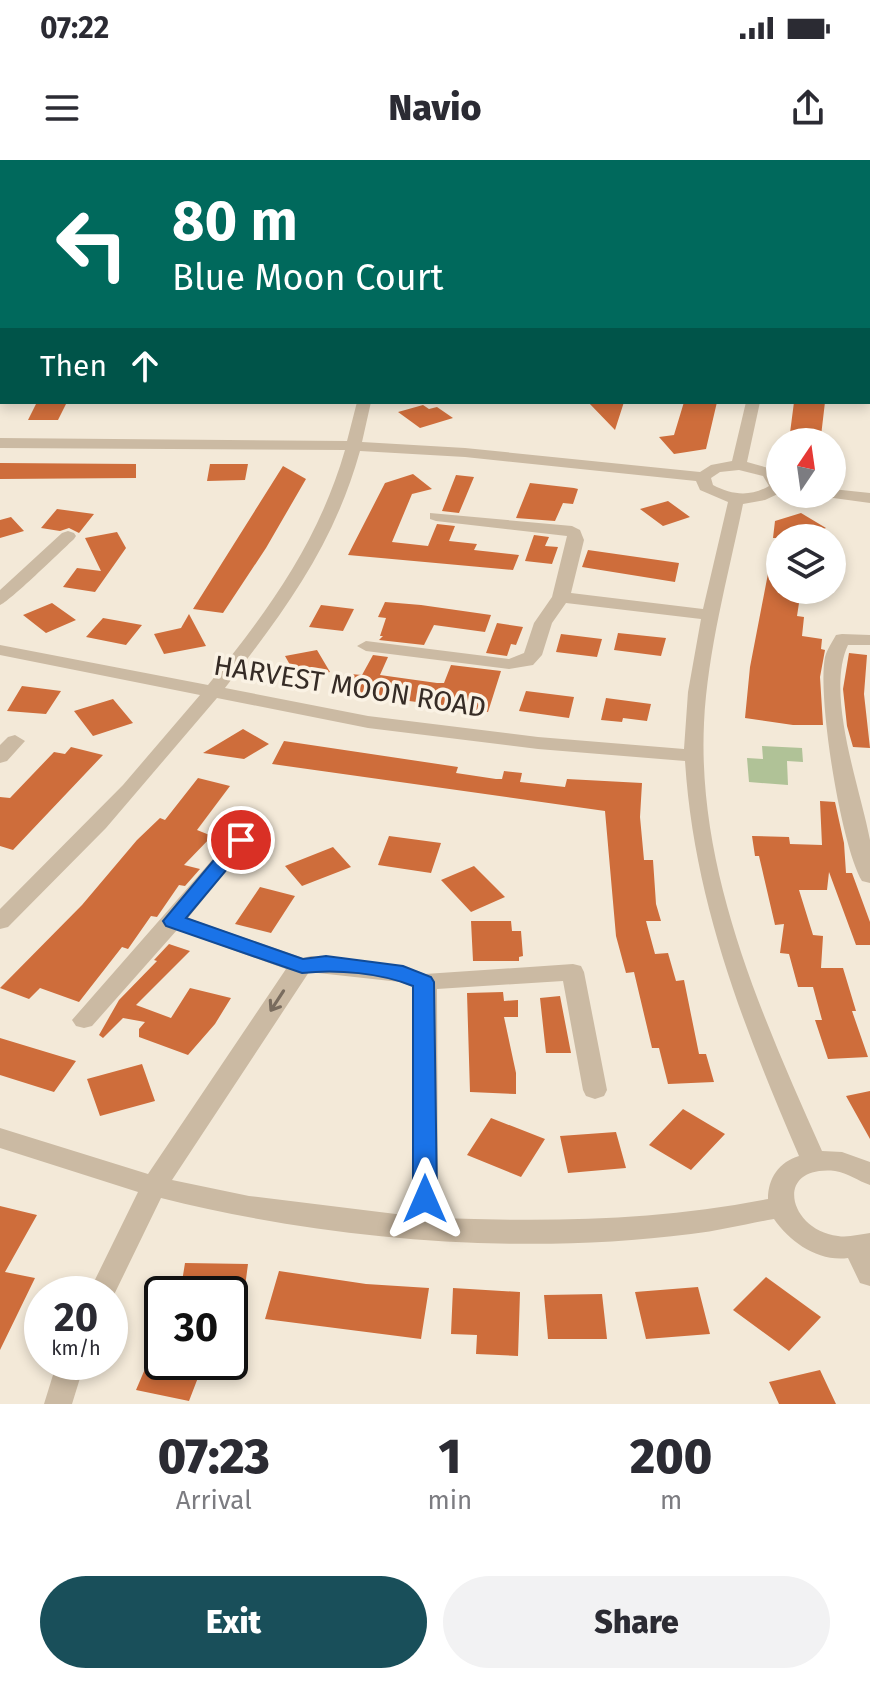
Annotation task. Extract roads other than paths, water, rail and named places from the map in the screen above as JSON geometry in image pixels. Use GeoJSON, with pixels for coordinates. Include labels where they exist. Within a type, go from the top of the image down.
{"type":"FeatureCollection","features":[{"type":"Feature","properties":{"kind":"street"},"geometry":{"type":"LineString","coordinates":[[0,922],[117,808],[213,694],[276,608],[321,537],[347,475],[364,404]]}},
{"type":"Feature","properties":{"kind":"street"},"geometry":{"type":"LineString","coordinates":[[739,465],[753,404]]}},
{"type":"Feature","properties":{"kind":"street"},"geometry":{"type":"LineString","coordinates":[[0,443],[229,442],[355,446],[703,477],[716,468],[739,465],[766,472]]}},
{"type":"Feature","properties":{"kind":"street"},"geometry":{"type":"LineString","coordinates":[[703,477],[706,487],[718,495],[736,500],[766,496]]}},
{"type":"Feature","properties":{"kind":"street"},"geometry":{"type":"LineString","coordinates":[[846,495],[870,498]]}},
{"type":"Feature","properties":{"kind":"street"},"geometry":{"type":"LineString","coordinates":[[736,500],[698,692],[694,756],[704,844],[724,932],[766,1052],[814,1161]]}},
{"type":"Feature","properties":{"kind":"street"},"geometry":{"type":"LineString","coordinates":[[366,646],[519,664],[533,655],[543,623],[561,597],[576,540],[574,533],[566,529],[436,516]]}},
{"type":"Feature","properties":{"kind":"street"},"geometry":{"type":"LineString","coordinates":[[0,600],[23,575],[68,536]]}},
{"type":"Feature","properties":{"kind":"street"},"geometry":{"type":"LineString","coordinates":[[561,597],[712,615]]}},
{"type":"Feature","properties":{"kind":"street"},"geometry":{"type":"LineString","coordinates":[[870,640],[842,639],[836,645],[832,707],[856,826],[870,876]]}},
{"type":"Feature","properties":{"kind":"street","name":"HARVEST MOON ROAD"},"geometry":{"type":"LineString","coordinates":[[0,650],[368,722],[538,743],[694,756]]}},
{"type":"Feature","properties":{"kind":"street"},"geometry":{"type":"LineString","coordinates":[[0,757],[15,741]]}},
{"type":"Feature","properties":{"kind":"street"},"geometry":{"type":"LineString","coordinates":[[84,1020],[241,840]]}},
{"type":"Feature","properties":{"kind":"street"},"geometry":{"type":"LineString","coordinates":[[173,921],[302,966],[326,963],[403,974],[423,982],[573,972],[595,1090]]}},
{"type":"Feature","properties":{"kind":"street"},"geometry":{"type":"LineString","coordinates":[[111,1276],[154,1186],[302,966]]}},
{"type":"Feature","properties":{"kind":"street"},"geometry":{"type":"LineString","coordinates":[[423,982],[425,1229]]}},
{"type":"Feature","properties":{"kind":"street"},"geometry":{"type":"LineString","coordinates":[[0,1138],[39,1153],[154,1186],[303,1216],[425,1229],[509,1233],[638,1227],[682,1224],[781,1207]]}},
{"type":"Feature","properties":{"kind":"street"},"geometry":{"type":"LineString","coordinates":[[870,1175],[848,1164],[814,1161],[789,1173],[779,1195],[788,1222],[818,1244],[837,1249],[863,1246],[870,1275]]}},
{"type":"Feature","properties":{"kind":"street"},"geometry":{"type":"LineString","coordinates":[[58,1404],[65,1380]]}}]}
